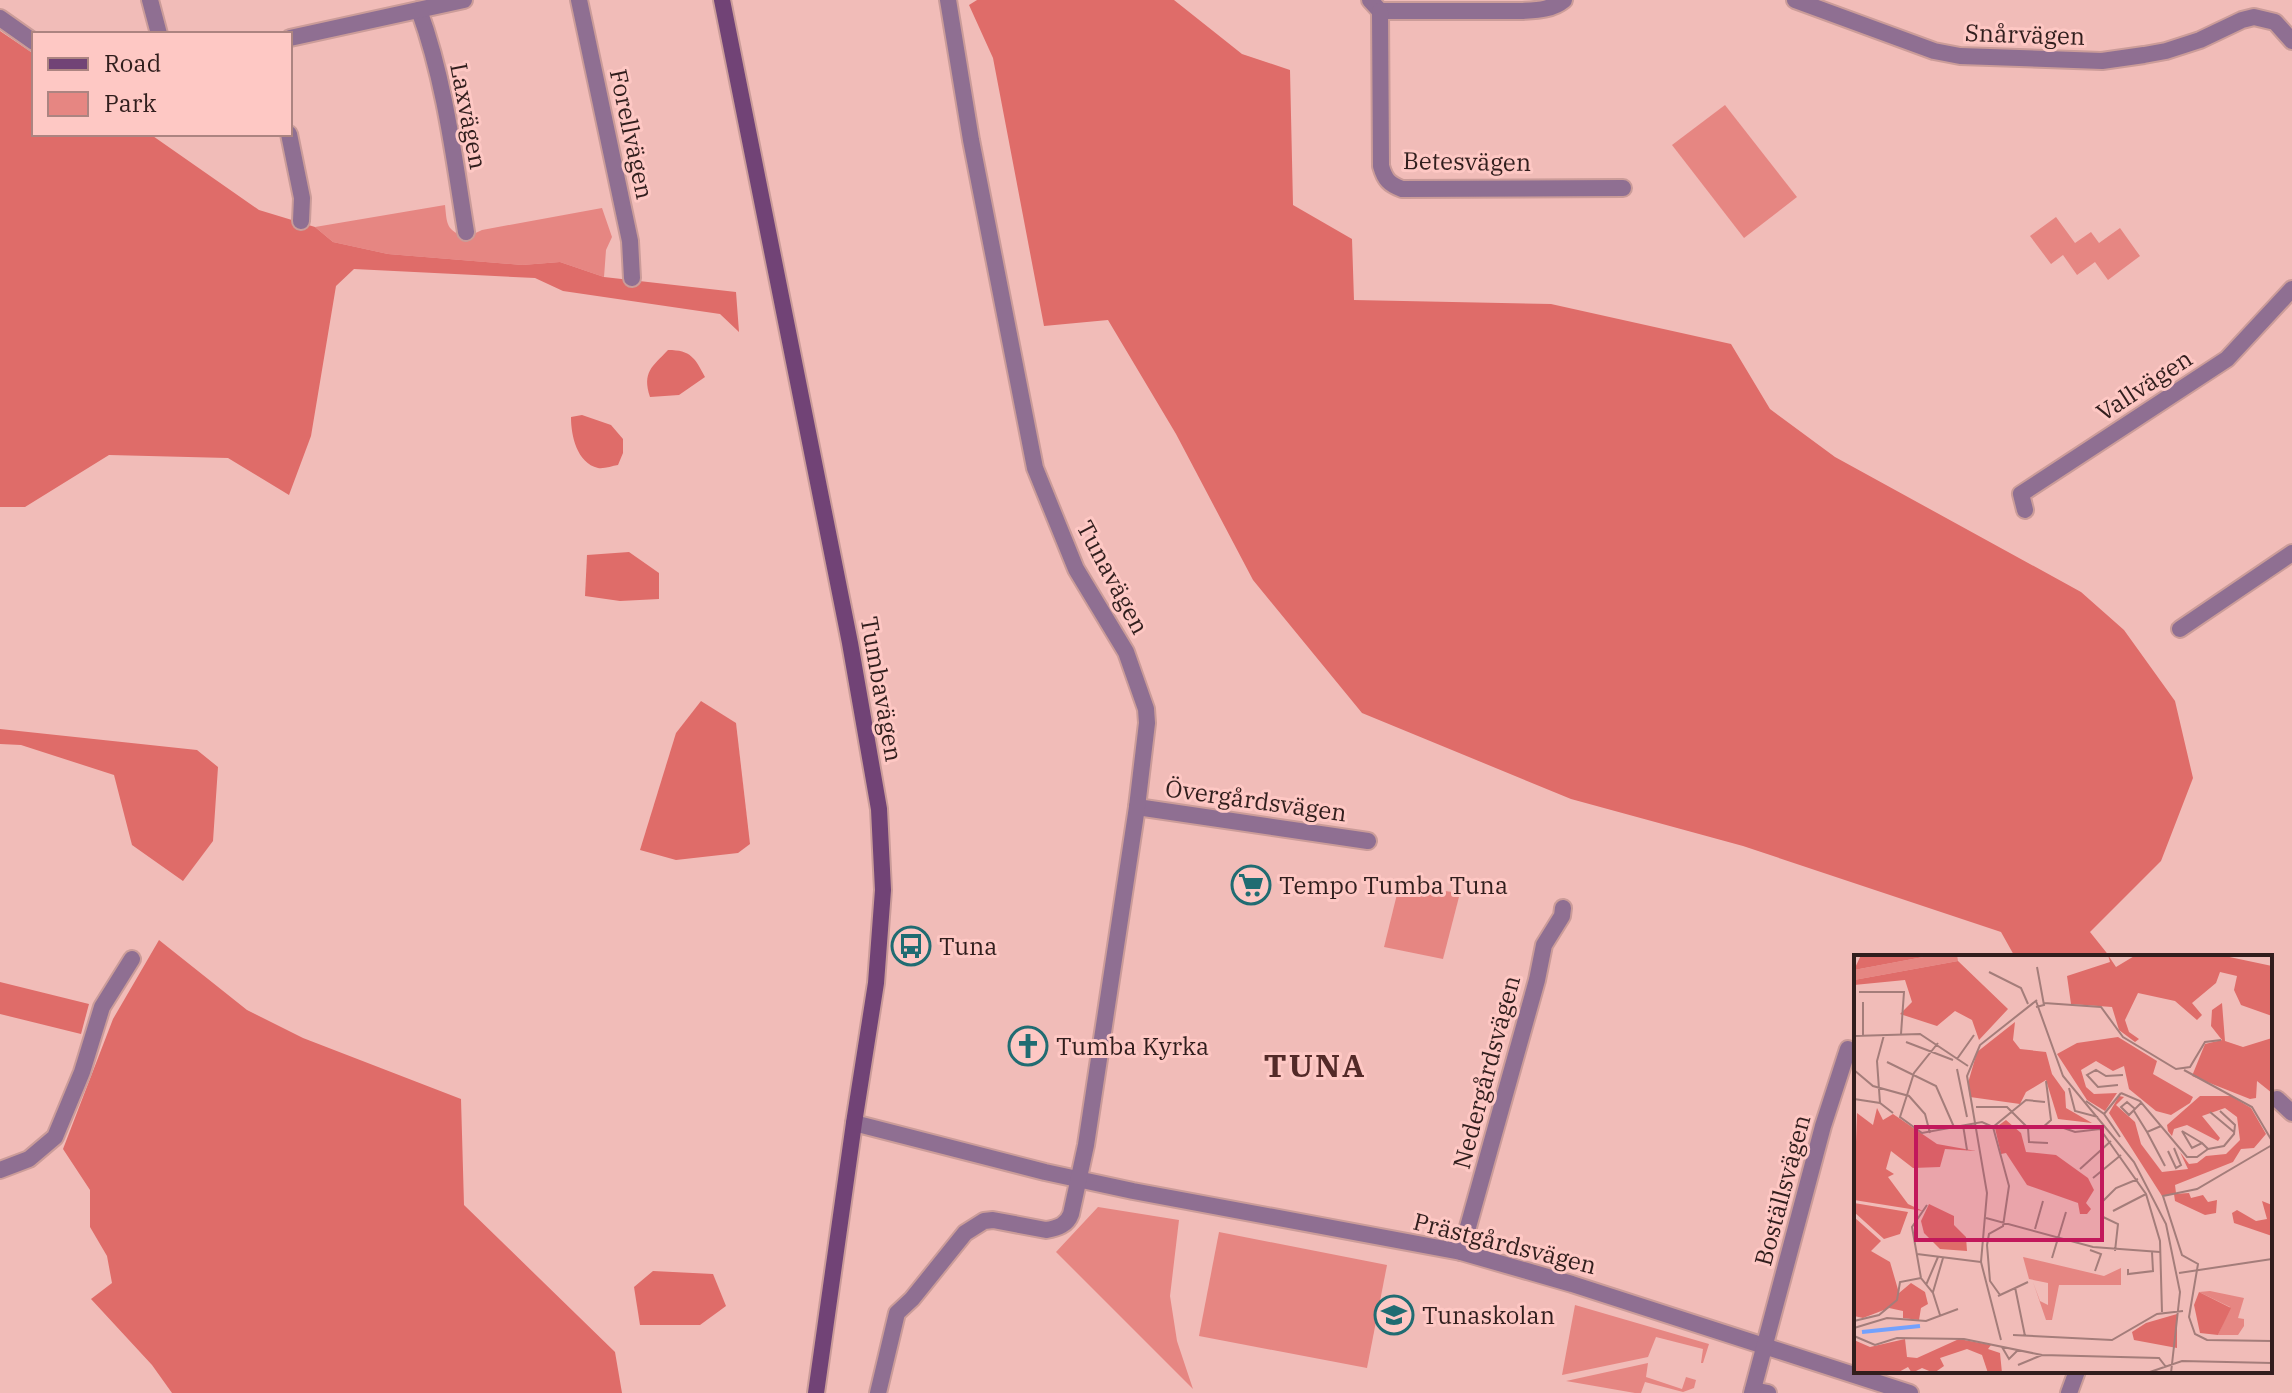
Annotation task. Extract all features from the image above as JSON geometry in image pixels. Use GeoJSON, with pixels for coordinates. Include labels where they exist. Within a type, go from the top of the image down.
{"type":"FeatureCollection","features":[{"type":"Feature","properties":{"kind":"main road","name":"Tumbavägen"},"geometry":{"type":"LineString","coordinates":[[722,0],[850,643],[879,809],[883,890],[876,983],[816,1393]]}},
{"type":"Feature","properties":{"kind":"street"},"geometry":{"type":"LineString","coordinates":[[150,0],[158,32]]}},
{"type":"Feature","properties":{"kind":"street"},"geometry":{"type":"LineString","coordinates":[[292,38],[464,0]]}},
{"type":"Feature","properties":{"kind":"street","name":"Forellvägen"},"geometry":{"type":"LineString","coordinates":[[579,0],[630,241],[632,278]]}},
{"type":"Feature","properties":{"kind":"street","name":"Tunavägen"},"geometry":{"type":"LineString","coordinates":[[948,0],[971,140],[1035,468],[1076,569],[1126,652],[1146,709],[1144,758],[1079,1180]]}},
{"type":"Feature","properties":{"kind":"street"},"geometry":{"type":"LineString","coordinates":[[1375,5],[1521,11],[1541,10],[1564,0]]}},
{"type":"Feature","properties":{"kind":"street","name":"Snårvägen"},"geometry":{"type":"LineString","coordinates":[[1795,0],[1934,51],[1960,56],[2102,61],[2166,51],[2254,17],[2275,22],[2292,41]]}},
{"type":"Feature","properties":{"kind":"street","name":"Betesvägen"},"geometry":{"type":"LineString","coordinates":[[1375,5],[1381,166],[1384,179],[1392,185],[1402,189],[1623,188]]}},
{"type":"Feature","properties":{"kind":"street","name":"Laxvägen"},"geometry":{"type":"LineString","coordinates":[[419,10],[428,36],[449,133],[466,232]]}},
{"type":"Feature","properties":{"kind":"street"},"geometry":{"type":"LineString","coordinates":[[0,18],[32,41]]}},
{"type":"Feature","properties":{"kind":"street"},"geometry":{"type":"LineString","coordinates":[[289,136],[302,198],[301,221]]}},
{"type":"Feature","properties":{"kind":"street","name":"Vallvägen"},"geometry":{"type":"LineString","coordinates":[[2025,510],[2021,494],[2227,359],[2292,289]]}},
{"type":"Feature","properties":{"kind":"street"},"geometry":{"type":"LineString","coordinates":[[2180,629],[2292,553]]}},
{"type":"Feature","properties":{"kind":"street","name":"Övergårdsvägen"},"geometry":{"type":"LineString","coordinates":[[1137,807],[1368,841]]}},
{"type":"Feature","properties":{"kind":"street","name":"Nedergårdsvägen"},"geometry":{"type":"LineString","coordinates":[[1461,1252],[1544,945],[1562,916],[1563,908]]}},
{"type":"Feature","properties":{"kind":"street"},"geometry":{"type":"LineString","coordinates":[[0,1170],[29,1159],[55,1137],[82,1072],[102,1007],[132,959]]}},
{"type":"Feature","properties":{"kind":"street","name":"Boställsvägen"},"geometry":{"type":"LineString","coordinates":[[1757,1392],[1764,1345],[1823,1126],[1848,1049]]}},
{"type":"Feature","properties":{"kind":"street"},"geometry":{"type":"LineString","coordinates":[[2277,1099],[2292,1113]]}},
{"type":"Feature","properties":{"kind":"street","name":"Prästgårdsvägen"},"geometry":{"type":"LineString","coordinates":[[854,1123],[1079,1180],[1461,1252],[1551,1277],[1910,1393]]}},
{"type":"Feature","properties":{"kind":"street"},"geometry":{"type":"LineString","coordinates":[[878,1393],[897,1313],[965,1233],[984,1221],[993,1220],[1046,1230],[1063,1225],[1069,1221],[1079,1180]]}},
{"type":"Feature","properties":{"kind":"street"},"geometry":{"type":"LineString","coordinates":[[2069,1393],[2076,1373]]}},
{"type":"Feature","properties":{"kind":"green space"},"geometry":{"type":"Polygon","coordinates":[[[1725,105],[1797,197],[1744,238],[1672,145],[1725,105]]]}},
{"type":"Feature","properties":{"kind":"green space"},"geometry":{"type":"Polygon","coordinates":[[[445,205],[449,226],[467,237],[482,230],[602,208],[612,237],[606,250],[604,277],[560,262],[522,265],[388,254],[333,242],[315,227],[445,205]]]}},
{"type":"Feature","properties":{"kind":"green space"},"geometry":{"type":"Polygon","coordinates":[[[2056,217],[2075,243],[2091,232],[2099,243],[2120,228],[2140,256],[2108,280],[2095,262],[2077,275],[2063,255],[2051,264],[2030,236],[2056,217]]]}},
{"type":"Feature","properties":{"kind":"green space"},"geometry":{"type":"Polygon","coordinates":[[[1407,886],[1460,893],[1443,959],[1384,947],[1398,890],[1407,886]]]}},
{"type":"Feature","properties":{"kind":"green space"},"geometry":{"type":"Polygon","coordinates":[[[1098,1207],[1179,1220],[1170,1296],[1177,1341],[1193,1389],[1056,1252],[1098,1207]]]}},
{"type":"Feature","properties":{"kind":"green space"},"geometry":{"type":"Polygon","coordinates":[[[1219,1232],[1387,1265],[1367,1368],[1199,1336],[1219,1232]]]}},
{"type":"Feature","properties":{"kind":"green space"},"geometry":{"type":"Polygon","coordinates":[[[1575,1305],[1709,1344],[1703,1363],[1703,1349],[1656,1337],[1648,1357],[1562,1375],[1575,1305]]]}},
{"type":"Feature","properties":{"kind":"green space"},"geometry":{"type":"Polygon","coordinates":[[[1648,1363],[1646,1377],[1682,1389],[1686,1377],[1696,1380],[1694,1388],[1683,1392],[1645,1382],[1641,1393],[1635,1393],[1566,1381],[1648,1363]]]}},
{"type":"Feature","properties":{"kind":"shaded area"},"geometry":{"type":"Polygon","coordinates":[[[977,0],[1174,0],[1242,54],[1290,70],[1293,205],[1352,239],[1354,300],[1551,304],[1731,344],[1770,409],[1835,457],[2081,592],[2124,630],[2175,701],[2193,778],[2161,861],[2090,932],[2108,955],[2014,955],[2001,932],[1743,846],[1571,799],[1362,713],[1253,580],[1176,434],[1108,320],[1044,326],[993,58],[969,5],[977,0]]]}},
{"type":"Feature","properties":{"kind":"shaded area"},"geometry":{"type":"Polygon","coordinates":[[[0,31],[32,53],[32,136],[153,136],[259,210],[315,227],[333,242],[388,254],[522,265],[560,262],[604,277],[736,292],[739,332],[720,314],[563,291],[535,278],[354,269],[336,286],[311,436],[289,495],[228,458],[109,455],[25,507],[0,507],[0,31]]]}},
{"type":"Feature","properties":{"kind":"shaded area"},"geometry":{"type":"Polygon","coordinates":[[[668,350],[691,356],[705,377],[679,395],[650,397],[648,376],[668,350]]]}},
{"type":"Feature","properties":{"kind":"shaded area"},"geometry":{"type":"Polygon","coordinates":[[[582,415],[611,425],[623,439],[623,453],[618,465],[598,468],[580,455],[572,432],[571,417],[582,415]]]}},
{"type":"Feature","properties":{"kind":"shaded area"},"geometry":{"type":"Polygon","coordinates":[[[629,552],[659,573],[659,599],[620,601],[585,596],[587,555],[629,552]]]}},
{"type":"Feature","properties":{"kind":"shaded area"},"geometry":{"type":"Polygon","coordinates":[[[701,701],[736,723],[750,844],[738,853],[676,860],[640,850],[676,733],[701,701]]]}},
{"type":"Feature","properties":{"kind":"shaded area"},"geometry":{"type":"Polygon","coordinates":[[[0,729],[197,750],[218,767],[213,841],[183,881],[132,845],[114,775],[21,745],[0,744],[0,729]]]}},
{"type":"Feature","properties":{"kind":"shaded area"},"geometry":{"type":"Polygon","coordinates":[[[159,940],[247,1010],[303,1038],[461,1099],[464,1205],[615,1352],[622,1393],[172,1393],[152,1365],[91,1299],[112,1283],[107,1256],[90,1227],[90,1190],[63,1149],[113,1019],[159,940]]]}},
{"type":"Feature","properties":{"kind":"shaded area"},"geometry":{"type":"Polygon","coordinates":[[[0,982],[89,1004],[81,1034],[0,1014],[0,982]]]}},
{"type":"Feature","properties":{"kind":"shaded area"},"geometry":{"type":"Polygon","coordinates":[[[653,1271],[713,1274],[726,1306],[700,1325],[640,1325],[634,1287],[653,1271]]]}},
{"type":"Feature","properties":{"kind":"place","name":"Tempo Tumba Tuna"},"geometry":{"type":"Point","coordinates":[1251,885]}},
{"type":"Feature","properties":{"kind":"place","name":"Tuna"},"geometry":{"type":"Point","coordinates":[911,946]}},
{"type":"Feature","properties":{"kind":"place","name":"Tumba Kyrka"},"geometry":{"type":"Point","coordinates":[1028,1046]}},
{"type":"Feature","properties":{"kind":"place","name":"Tunaskolan"},"geometry":{"type":"Point","coordinates":[1394,1315]}},
{"type":"Feature","properties":{"kind":"district","name":"TUNA"},"geometry":{"type":"Point","coordinates":[1315,1065]}}]}
